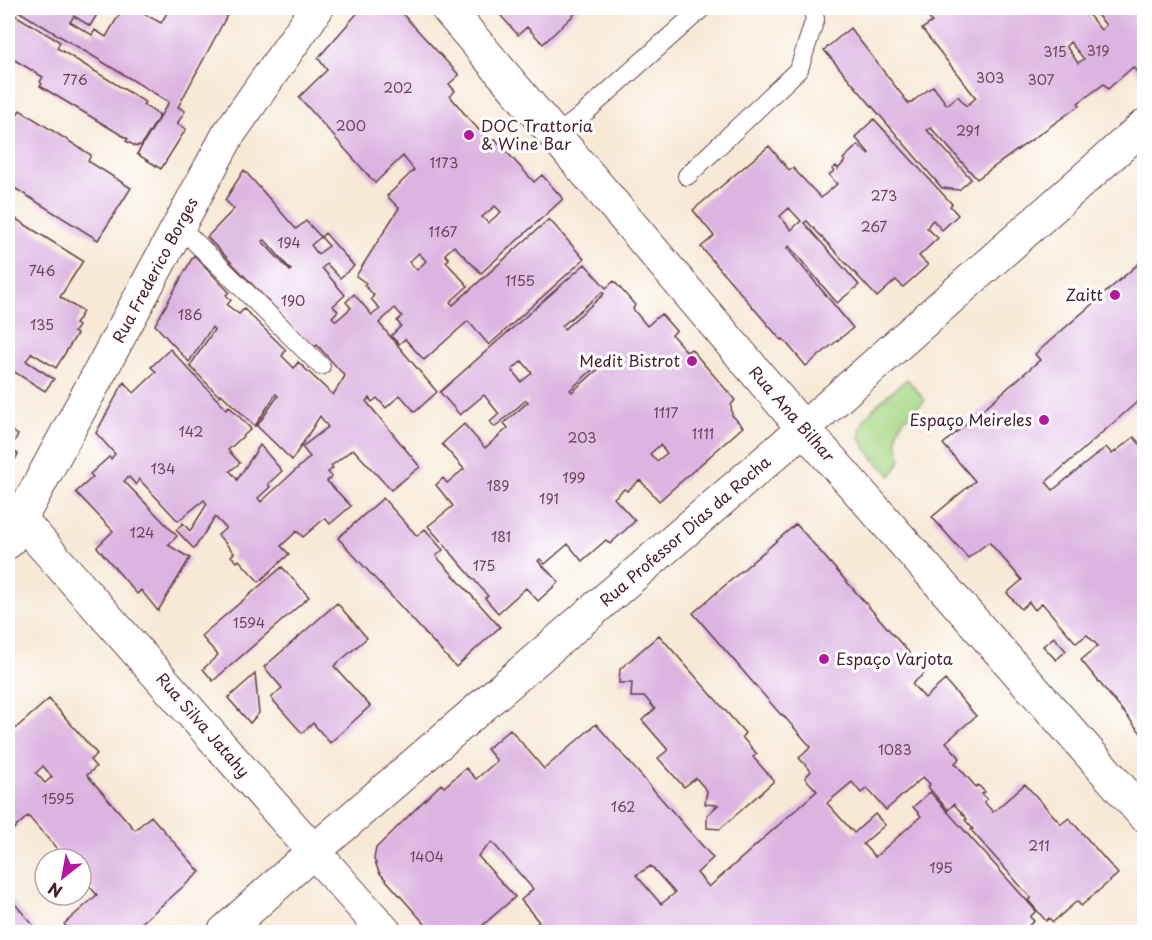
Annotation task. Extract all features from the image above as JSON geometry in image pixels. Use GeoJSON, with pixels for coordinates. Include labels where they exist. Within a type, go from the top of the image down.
{"type":"FeatureCollection","features":[{"type":"Feature","properties":{"kind":"street","name":"Rua Frederico Borges"},"geometry":{"type":"LineString","coordinates":[[14,530],[228,135],[317,8]]}},
{"type":"Feature","properties":{"kind":"street","name":"Rua Ana Bilhar"},"geometry":{"type":"LineString","coordinates":[[447,8],[803,428],[1144,815]]}},
{"type":"Feature","properties":{"kind":"street","name":"Rua Professor Dias da Rocha"},"geometry":{"type":"LineString","coordinates":[[224,933],[314,851],[803,428],[1144,126]]}},
{"type":"Feature","properties":{"kind":"street","name":"Rua Silva Jatahy"},"geometry":{"type":"LineString","coordinates":[[14,530],[314,851],[385,933]]}},
{"type":"Feature","properties":{"kind":"lane"},"geometry":{"type":"LineString","coordinates":[[555,136],[579,118],[702,8]]}},
{"type":"Feature","properties":{"kind":"lane"},"geometry":{"type":"LineString","coordinates":[[687,176],[799,69],[815,19],[812,8]]}},
{"type":"Feature","properties":{"kind":"lane"},"geometry":{"type":"LineString","coordinates":[[179,226],[321,366]]}},
{"type":"Feature","properties":{"kind":"green space"},"geometry":{"type":"Polygon","coordinates":[[[907,379],[925,400],[900,425],[897,438],[901,460],[891,476],[863,444],[860,435],[861,426],[874,408],[907,379]]]}},
{"type":"Feature","properties":{"kind":"building"},"geometry":{"type":"Polygon","coordinates":[[[13,8],[101,8],[90,26],[74,16],[70,22],[92,35],[95,30],[106,37],[123,8],[134,8],[161,23],[170,8],[231,8],[178,107],[185,111],[177,124],[186,129],[161,169],[137,154],[169,102],[13,8]]]}},
{"type":"Feature","properties":{"kind":"building"},"geometry":{"type":"Polygon","coordinates":[[[362,8],[397,8],[459,75],[449,84],[455,91],[450,96],[468,118],[490,142],[495,139],[534,182],[542,175],[563,199],[481,273],[454,246],[445,254],[449,259],[446,262],[468,286],[450,302],[453,305],[549,219],[584,259],[489,345],[468,321],[424,360],[405,339],[399,344],[391,336],[401,326],[397,321],[402,316],[395,308],[379,323],[437,392],[415,412],[400,395],[386,408],[377,398],[372,402],[369,398],[366,401],[420,467],[391,490],[353,449],[331,466],[333,468],[328,472],[332,477],[327,481],[351,506],[330,524],[325,518],[303,537],[297,531],[281,546],[289,554],[259,582],[239,560],[237,562],[231,556],[234,553],[218,535],[226,528],[215,517],[194,549],[176,530],[183,523],[190,531],[207,504],[204,500],[178,521],[139,479],[136,485],[129,477],[124,481],[177,536],[168,545],[190,558],[158,611],[141,590],[137,594],[97,547],[113,531],[76,492],[93,477],[90,474],[115,454],[96,433],[124,382],[134,393],[156,372],[151,367],[170,349],[226,409],[229,406],[251,429],[228,450],[240,463],[230,471],[237,480],[260,445],[282,471],[268,484],[270,487],[258,498],[261,502],[310,457],[302,447],[328,427],[320,416],[292,460],[257,426],[278,396],[276,394],[255,426],[221,394],[220,396],[217,394],[190,366],[214,330],[212,327],[189,362],[155,325],[194,255],[229,292],[226,295],[231,300],[227,305],[239,314],[244,309],[286,350],[282,356],[294,368],[298,362],[333,395],[345,376],[317,345],[313,348],[207,237],[234,209],[225,200],[244,170],[296,229],[306,221],[321,237],[325,233],[354,266],[340,278],[327,264],[322,268],[345,295],[333,306],[338,311],[332,317],[336,321],[351,308],[346,302],[354,294],[372,315],[380,309],[371,299],[374,295],[364,285],[366,283],[356,276],[399,208],[387,196],[414,170],[403,156],[375,183],[299,97],[327,70],[318,58],[362,8]],[[495,206],[482,217],[488,223],[501,212],[495,206]],[[321,237],[311,245],[318,254],[329,246],[321,237]],[[265,240],[262,241],[290,271],[265,240]],[[419,253],[409,262],[417,270],[426,261],[419,253]]]}},
{"type":"Feature","properties":{"kind":"building"},"geometry":{"type":"Polygon","coordinates":[[[494,8],[581,8],[543,44],[527,27],[518,35],[494,8]]]}},
{"type":"Feature","properties":{"kind":"building"},"geometry":{"type":"Polygon","coordinates":[[[938,8],[1083,8],[1101,30],[1106,25],[1091,8],[1144,8],[1144,72],[1140,76],[1133,67],[1108,89],[1104,84],[1078,103],[1080,105],[977,179],[931,128],[927,130],[971,179],[959,190],[942,188],[824,50],[850,28],[909,104],[933,86],[947,105],[958,96],[966,106],[976,98],[922,29],[932,22],[927,16],[938,8]],[[1070,42],[1066,46],[1078,63],[1084,59],[1070,42]]]}},
{"type":"Feature","properties":{"kind":"building"},"geometry":{"type":"Polygon","coordinates":[[[10,12],[60,42],[57,48],[145,102],[143,105],[160,115],[141,146],[137,147],[126,141],[128,139],[40,86],[43,77],[8,56],[10,12]]]}},
{"type":"Feature","properties":{"kind":"building"},"geometry":{"type":"Polygon","coordinates":[[[8,109],[17,115],[20,110],[91,155],[88,161],[131,188],[98,240],[8,184],[8,109]]]}},
{"type":"Feature","properties":{"kind":"building"},"geometry":{"type":"Polygon","coordinates":[[[874,119],[952,204],[950,206],[958,215],[942,230],[933,220],[930,223],[927,228],[938,238],[919,256],[928,265],[903,287],[896,280],[877,297],[807,221],[804,223],[859,285],[837,303],[789,246],[787,248],[853,328],[806,366],[701,247],[714,236],[693,210],[769,146],[789,170],[793,168],[821,198],[837,184],[829,175],[834,171],[832,169],[836,166],[838,169],[845,161],[843,159],[858,145],[869,153],[855,137],[874,119]],[[789,208],[780,216],[791,230],[801,221],[789,208]]]}},
{"type":"Feature","properties":{"kind":"building"},"geometry":{"type":"Polygon","coordinates":[[[8,214],[83,261],[60,297],[83,312],[75,324],[78,326],[74,332],[77,334],[56,368],[32,353],[26,361],[54,379],[45,391],[8,368],[8,214]]]}},
{"type":"Feature","properties":{"kind":"building"},"geometry":{"type":"Polygon","coordinates":[[[1144,259],[1144,396],[1046,482],[1053,490],[1106,447],[1112,454],[1134,437],[1144,449],[1144,737],[1081,660],[1098,646],[1087,635],[1076,643],[1042,603],[1035,610],[1029,602],[1021,609],[1007,593],[1022,580],[989,542],[968,558],[932,517],[975,481],[943,444],[1040,360],[1035,354],[1144,259]]]}},
{"type":"Feature","properties":{"kind":"building"},"geometry":{"type":"Polygon","coordinates":[[[585,264],[606,288],[614,281],[635,305],[633,309],[647,326],[661,314],[676,331],[672,335],[687,352],[691,349],[735,400],[731,405],[732,415],[743,427],[659,501],[640,480],[627,491],[624,489],[614,498],[635,521],[610,544],[606,540],[582,561],[568,544],[545,564],[540,559],[538,561],[559,582],[538,601],[526,588],[498,613],[485,598],[488,596],[428,526],[453,506],[436,485],[443,478],[447,483],[464,469],[442,444],[464,424],[485,448],[508,428],[504,423],[528,402],[526,400],[495,427],[490,422],[499,414],[484,395],[460,415],[440,392],[585,264]],[[602,292],[562,326],[564,329],[604,294],[602,292]],[[610,354],[570,390],[572,392],[612,357],[610,354]],[[522,361],[512,370],[521,382],[532,373],[522,361]],[[660,445],[650,454],[657,461],[667,453],[660,445]]]}},
{"type":"Feature","properties":{"kind":"building"},"geometry":{"type":"Polygon","coordinates":[[[8,428],[18,435],[10,449],[18,454],[8,473],[8,428]]]}},
{"type":"Feature","properties":{"kind":"building"},"geometry":{"type":"Polygon","coordinates":[[[383,498],[417,536],[425,529],[443,550],[436,556],[500,627],[456,667],[338,538],[383,498]]]}},
{"type":"Feature","properties":{"kind":"building"},"geometry":{"type":"Polygon","coordinates":[[[796,524],[926,672],[912,684],[925,698],[945,680],[976,716],[946,742],[960,758],[955,763],[976,787],[978,785],[985,792],[982,794],[987,799],[984,802],[993,812],[1025,784],[1061,824],[1069,818],[1118,874],[1081,906],[1077,901],[1053,922],[1049,918],[1046,921],[1028,900],[1031,898],[971,830],[973,829],[965,820],[967,819],[954,804],[948,810],[928,787],[930,784],[923,777],[886,810],[867,788],[861,793],[852,782],[827,803],[854,833],[875,814],[885,825],[863,844],[875,857],[921,816],[913,807],[930,792],[1036,911],[1030,917],[1034,921],[1021,932],[526,932],[539,922],[521,900],[533,889],[492,842],[478,856],[515,897],[475,932],[432,932],[379,872],[374,859],[376,848],[441,784],[444,787],[466,768],[476,779],[497,761],[487,749],[510,729],[544,769],[596,724],[713,858],[697,873],[709,887],[817,791],[805,778],[811,771],[799,758],[811,747],[693,613],[796,524]],[[651,866],[636,875],[661,904],[675,893],[651,866]]]}},
{"type":"Feature","properties":{"kind":"building"},"geometry":{"type":"Polygon","coordinates":[[[282,567],[309,597],[213,681],[203,669],[218,655],[201,636],[282,567]]]}},
{"type":"Feature","properties":{"kind":"building"},"geometry":{"type":"Polygon","coordinates":[[[337,603],[367,638],[334,666],[370,706],[330,743],[313,723],[302,733],[271,698],[282,688],[264,667],[337,603]]]}},
{"type":"Feature","properties":{"kind":"building"},"geometry":{"type":"Polygon","coordinates":[[[659,635],[745,733],[742,737],[757,754],[753,757],[774,781],[720,829],[707,828],[707,815],[718,805],[705,804],[707,791],[696,778],[684,787],[658,758],[668,750],[642,720],[655,709],[645,697],[631,697],[632,683],[619,683],[620,669],[659,635]]]}},
{"type":"Feature","properties":{"kind":"building"},"geometry":{"type":"Polygon","coordinates":[[[1054,637],[1066,651],[1056,660],[1043,646],[1054,637]]]}},
{"type":"Feature","properties":{"kind":"building"},"geometry":{"type":"Polygon","coordinates":[[[255,674],[259,713],[250,723],[228,698],[255,674]]]}},
{"type":"Feature","properties":{"kind":"building"},"geometry":{"type":"Polygon","coordinates":[[[49,699],[97,754],[90,760],[96,767],[87,775],[135,830],[151,816],[200,872],[131,932],[72,932],[64,924],[83,907],[93,907],[93,899],[97,895],[93,890],[93,847],[55,847],[28,816],[8,834],[8,735],[49,699]],[[43,766],[36,773],[45,783],[52,777],[43,766]]]}},
{"type":"Feature","properties":{"kind":"building"},"geometry":{"type":"Polygon","coordinates":[[[8,896],[39,932],[8,932],[8,896]]]}},
{"type":"Feature","properties":{"kind":"place","name":"DOC Trattoria & Wine Bar"},"geometry":{"type":"Point","coordinates":[469,135]}},
{"type":"Feature","properties":{"kind":"place","name":"Zaitt"},"geometry":{"type":"Point","coordinates":[1115,295]}},
{"type":"Feature","properties":{"kind":"place","name":"Medit Bistrot"},"geometry":{"type":"Point","coordinates":[692,361]}},
{"type":"Feature","properties":{"kind":"place","name":"Espaço Meireles"},"geometry":{"type":"Point","coordinates":[1044,420]}},
{"type":"Feature","properties":{"kind":"place","name":"Espaço Varjota"},"geometry":{"type":"Point","coordinates":[824,659]}}]}
